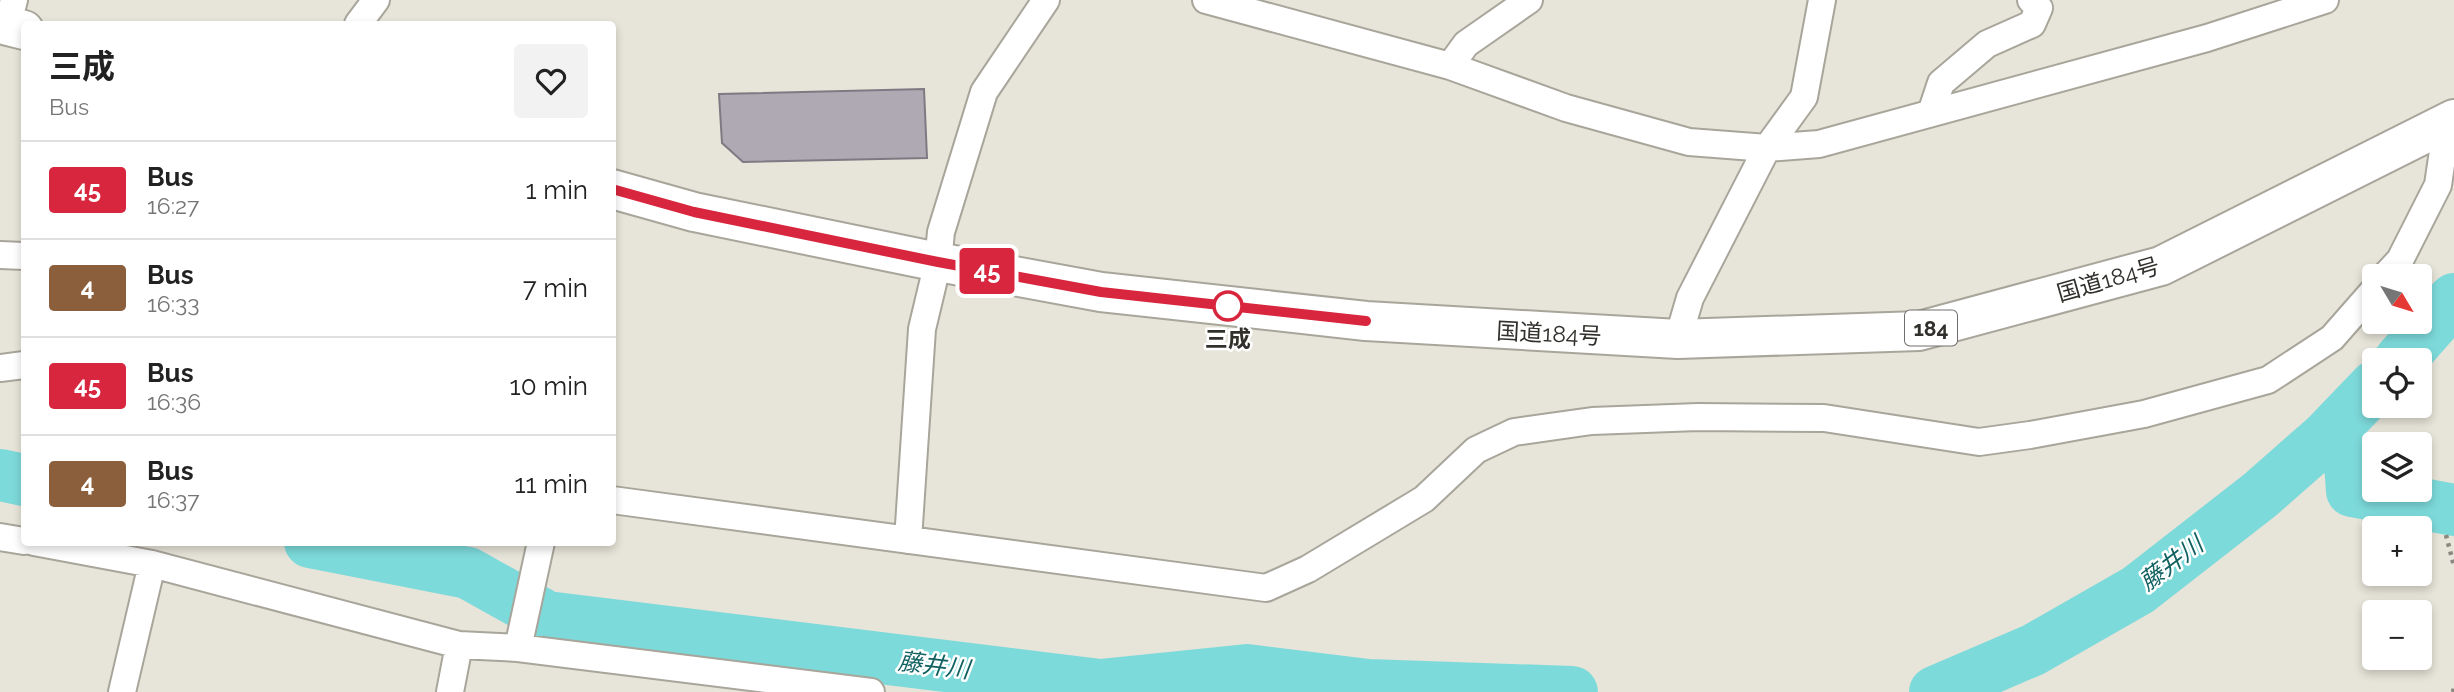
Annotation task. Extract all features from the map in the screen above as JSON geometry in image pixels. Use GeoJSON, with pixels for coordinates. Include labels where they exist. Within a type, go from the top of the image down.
{"type":"FeatureCollection","features":[{"type":"Feature","properties":{"kind":"highway","name":"国道184号"},"geometry":{"type":"LineString","coordinates":[[616,190],[694,212],[1101,292],[1366,321],[1678,339],[1919,331],[2161,266],[2451,121]]}},
{"type":"Feature","properties":{"kind":"street"},"geometry":{"type":"LineString","coordinates":[[360,21],[376,0]]}},
{"type":"Feature","properties":{"kind":"street"},"geometry":{"type":"LineString","coordinates":[[908,540],[922,329],[938,262],[941,232],[984,92],[1046,0]]}},
{"type":"Feature","properties":{"kind":"street"},"geometry":{"type":"LineString","coordinates":[[1206,0],[1451,66],[1566,108],[1689,142],[1767,148],[1819,144],[2207,38],[2325,0]]}},
{"type":"Feature","properties":{"kind":"street"},"geometry":{"type":"LineString","coordinates":[[1451,66],[1466,44],[1528,0]]}},
{"type":"Feature","properties":{"kind":"street"},"geometry":{"type":"LineString","coordinates":[[1678,339],[1690,298],[1767,148],[1804,97],[1821,0]]}},
{"type":"Feature","properties":{"kind":"street"},"geometry":{"type":"LineString","coordinates":[[1931,113],[1941,83],[1987,44],[2032,24],[2039,8],[2031,0]]}},
{"type":"Feature","properties":{"kind":"street"},"geometry":{"type":"LineString","coordinates":[[2396,264],[2438,185],[2451,121]]}},
{"type":"Feature","properties":{"kind":"street"},"geometry":{"type":"LineString","coordinates":[[0,255],[21,256]]}},
{"type":"Feature","properties":{"kind":"street"},"geometry":{"type":"LineString","coordinates":[[616,501],[1266,588],[1308,569],[1424,499],[1476,450],[1514,432],[1592,421],[1698,417],[1825,418],[1979,442],[2031,435],[2144,414],[2268,380],[2332,338],[2362,304]]}},
{"type":"Feature","properties":{"kind":"street"},"geometry":{"type":"LineString","coordinates":[[0,368],[21,365]]}},
{"type":"Feature","properties":{"kind":"street"},"geometry":{"type":"LineString","coordinates":[[0,537],[21,540]]}},
{"type":"Feature","properties":{"kind":"street"},"geometry":{"type":"LineString","coordinates":[[55,546],[152,564],[459,645],[520,641],[871,692]]}},
{"type":"Feature","properties":{"kind":"street"},"geometry":{"type":"LineString","coordinates":[[520,641],[540,546]]}},
{"type":"Feature","properties":{"kind":"street"},"geometry":{"type":"LineString","coordinates":[[122,692],[152,564]]}},
{"type":"Feature","properties":{"kind":"street"},"geometry":{"type":"LineString","coordinates":[[450,692],[459,645]]}},
{"type":"Feature","properties":{"kind":"path"},"geometry":{"type":"LineString","coordinates":[[2446,535],[2454,566]]}},
{"type":"Feature","properties":{"kind":"building"},"geometry":{"type":"Polygon","coordinates":[[[924,89],[927,158],[743,162],[722,143],[719,94],[924,89]]]}},
{"type":"Feature","properties":{"kind":"waterway","name":"藤井川"},"geometry":{"type":"LineString","coordinates":[[2411,348],[2454,299]]}},
{"type":"Feature","properties":{"kind":"waterway","name":"藤井川"},"geometry":{"type":"LineString","coordinates":[[1935,692],[2033,650],[2138,590],[2260,495],[2326,437],[2362,400]]}},
{"type":"Feature","properties":{"kind":"waterway"},"geometry":{"type":"LineString","coordinates":[[2326,437],[2350,463],[2352,491],[2454,510]]}},
{"type":"Feature","properties":{"kind":"waterway","name":"藤井川"},"geometry":{"type":"LineString","coordinates":[[0,475],[21,479]]}},
{"type":"Feature","properties":{"kind":"waterway","name":"藤井川"},"geometry":{"type":"LineString","coordinates":[[330,546],[468,573],[547,617],[1100,685],[1247,670],[1368,685],[1572,692]]}},
{"type":"Feature","properties":{"kind":"bus line","name":"45"},"geometry":{"type":"LineString","coordinates":[[616,190],[694,212],[1101,292],[1366,321]]}},
{"type":"Feature","properties":{"kind":"place","name":"三成"},"geometry":{"type":"Point","coordinates":[1228,306]}}]}
